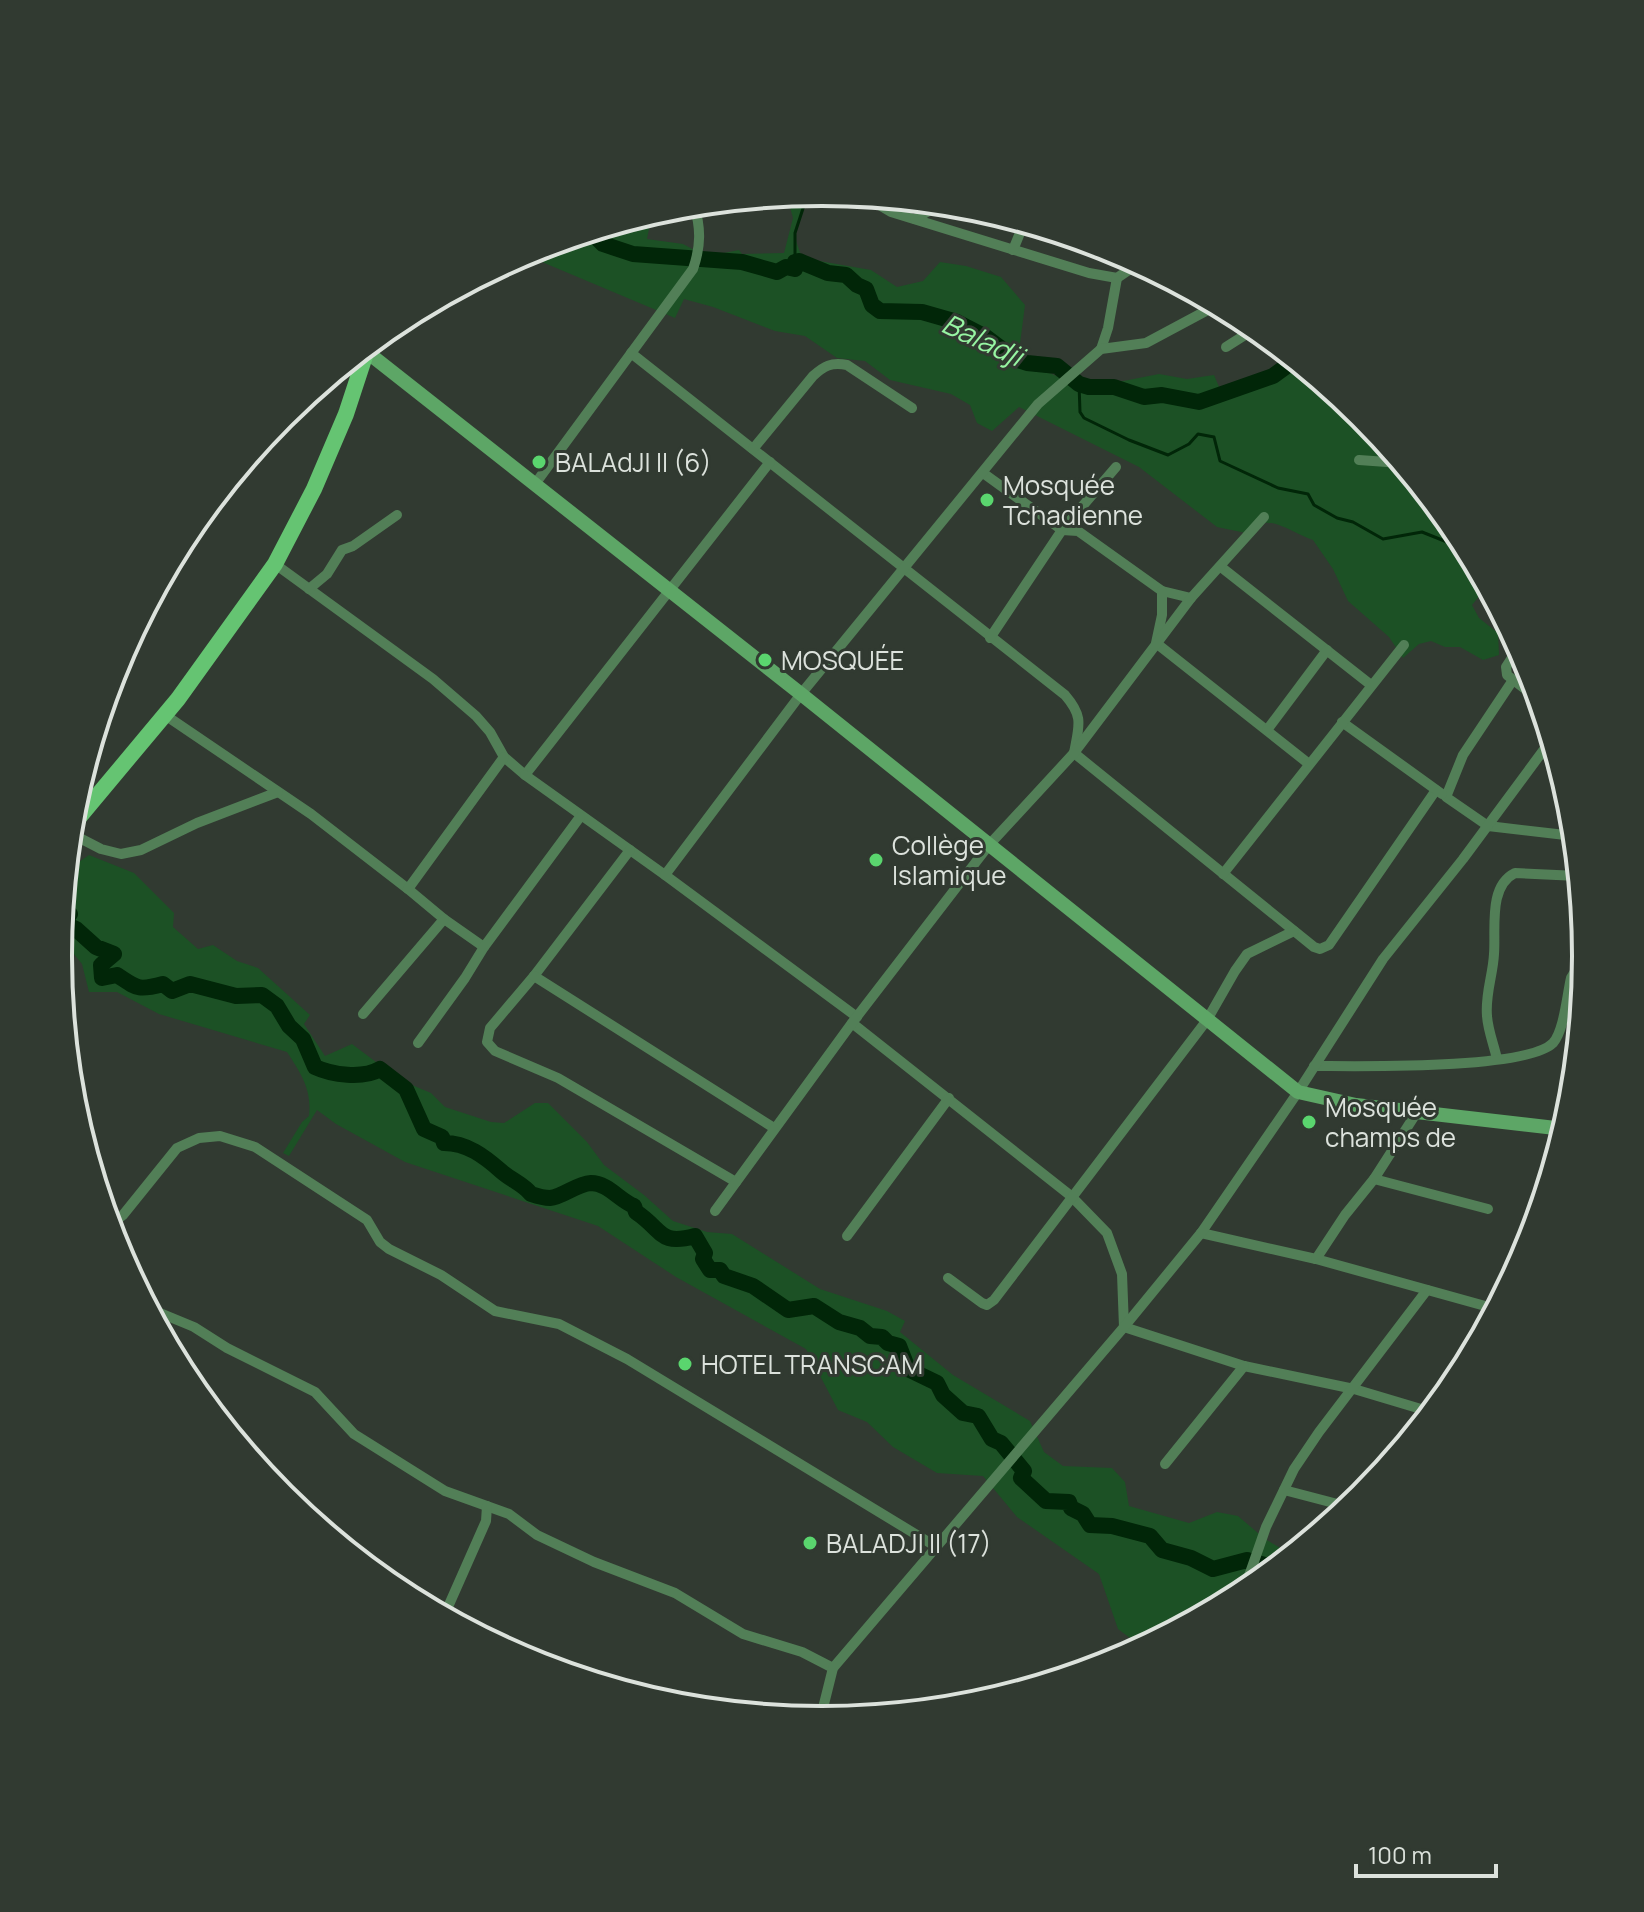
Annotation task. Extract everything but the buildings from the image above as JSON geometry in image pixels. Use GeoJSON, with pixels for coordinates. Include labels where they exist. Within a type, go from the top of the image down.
{"type":"FeatureCollection","features":[{"type":"Feature","properties":{"kind":"main road"},"geometry":{"type":"LineString","coordinates":[[86,809],[165,715],[275,564],[314,489],[346,414],[363,362]]}},
{"type":"Feature","properties":{"kind":"street"},"geometry":{"type":"LineString","coordinates":[[886,209],[1089,273],[1117,278],[1127,271]]}},
{"type":"Feature","properties":{"kind":"street"},"geometry":{"type":"LineString","coordinates":[[915,219],[926,213]]}},
{"type":"Feature","properties":{"kind":"street"},"geometry":{"type":"LineString","coordinates":[[535,484],[696,259],[700,229],[697,217]]}},
{"type":"Feature","properties":{"kind":"street"},"geometry":{"type":"LineString","coordinates":[[1013,250],[1020,233]]}},
{"type":"Feature","properties":{"kind":"street"},"geometry":{"type":"LineString","coordinates":[[1101,349],[1117,278]]}},
{"type":"Feature","properties":{"kind":"street"},"geometry":{"type":"LineString","coordinates":[[665,875],[801,694],[1038,404],[1101,349],[1146,343],[1205,311]]}},
{"type":"Feature","properties":{"kind":"street"},"geometry":{"type":"LineString","coordinates":[[1226,347],[1244,336]]}},
{"type":"Feature","properties":{"kind":"street"},"geometry":{"type":"LineString","coordinates":[[631,353],[1065,695],[1078,710],[1080,724],[1074,753]]}},
{"type":"Feature","properties":{"kind":"street"},"geometry":{"type":"LineString","coordinates":[[375,354],[1298,1092],[1356,1105],[1552,1128]]}},
{"type":"Feature","properties":{"kind":"street"},"geometry":{"type":"LineString","coordinates":[[753,449],[813,376],[824,366],[835,362],[847,365],[912,408]]}},
{"type":"Feature","properties":{"kind":"street"},"geometry":{"type":"LineString","coordinates":[[1359,460],[1387,462]]}},
{"type":"Feature","properties":{"kind":"street"},"geometry":{"type":"LineString","coordinates":[[525,775],[770,462]]}},
{"type":"Feature","properties":{"kind":"street"},"geometry":{"type":"LineString","coordinates":[[990,638],[1062,530],[1116,467]]}},
{"type":"Feature","properties":{"kind":"street"},"geometry":{"type":"LineString","coordinates":[[983,473],[1062,530],[1078,531],[1162,591],[1191,598]]}},
{"type":"Feature","properties":{"kind":"street"},"geometry":{"type":"LineString","coordinates":[[309,589],[327,574],[342,550],[353,546],[397,515]]}},
{"type":"Feature","properties":{"kind":"street"},"geometry":{"type":"LineString","coordinates":[[715,1211],[854,1020],[989,845],[1074,753],[1191,598],[1264,517]]}},
{"type":"Feature","properties":{"kind":"street"},"geometry":{"type":"LineString","coordinates":[[275,564],[433,679],[476,716],[490,732],[504,757],[525,775],[665,875],[854,1020],[1071,1196],[1107,1233],[1115,1250],[1122,1274],[1124,1327]]}},
{"type":"Feature","properties":{"kind":"street"},"geometry":{"type":"LineString","coordinates":[[1221,567],[1371,685]]}},
{"type":"Feature","properties":{"kind":"street"},"geometry":{"type":"LineString","coordinates":[[1156,643],[1162,615],[1162,591]]}},
{"type":"Feature","properties":{"kind":"street"},"geometry":{"type":"LineString","coordinates":[[1156,643],[1309,764]]}},
{"type":"Feature","properties":{"kind":"street"},"geometry":{"type":"LineString","coordinates":[[1223,874],[1404,645]]}},
{"type":"Feature","properties":{"kind":"street"},"geometry":{"type":"LineString","coordinates":[[1267,730],[1327,650]]}},
{"type":"Feature","properties":{"kind":"street"},"geometry":{"type":"LineString","coordinates":[[1511,660],[1506,667],[1507,675],[1521,686]]}},
{"type":"Feature","properties":{"kind":"street"},"geometry":{"type":"LineString","coordinates":[[1446,797],[1463,755],[1513,680]]}},
{"type":"Feature","properties":{"kind":"street"},"geometry":{"type":"LineString","coordinates":[[165,715],[311,814],[484,947]]}},
{"type":"Feature","properties":{"kind":"street"},"geometry":{"type":"LineString","coordinates":[[1342,722],[1420,781],[1488,826],[1562,835]]}},
{"type":"Feature","properties":{"kind":"street"},"geometry":{"type":"LineString","coordinates":[[824,1706],[833,1668],[1201,1233],[1298,1092],[1383,959],[1543,751]]}},
{"type":"Feature","properties":{"kind":"street"},"geometry":{"type":"LineString","coordinates":[[1074,753],[1320,949],[1329,945],[1436,790]]}},
{"type":"Feature","properties":{"kind":"street"},"geometry":{"type":"LineString","coordinates":[[408,889],[504,757]]}},
{"type":"Feature","properties":{"kind":"street"},"geometry":{"type":"LineString","coordinates":[[81,839],[101,849],[121,854],[141,850],[197,823],[278,792]]}},
{"type":"Feature","properties":{"kind":"street"},"geometry":{"type":"LineString","coordinates":[[418,1043],[580,817]]}},
{"type":"Feature","properties":{"kind":"street"},"geometry":{"type":"LineString","coordinates":[[630,850],[534,976],[490,1028],[487,1042],[495,1051],[558,1078],[736,1182]]}},
{"type":"Feature","properties":{"kind":"street"},"geometry":{"type":"LineString","coordinates":[[1497,1059],[1487,1018],[1487,984],[1494,957],[1492,924],[1504,883],[1515,873],[1567,875]]}},
{"type":"Feature","properties":{"kind":"street"},"geometry":{"type":"LineString","coordinates":[[363,1014],[444,919]]}},
{"type":"Feature","properties":{"kind":"street"},"geometry":{"type":"LineString","coordinates":[[948,1278],[987,1305],[994,1300],[1207,1020],[1247,954],[1294,931]]}},
{"type":"Feature","properties":{"kind":"street"},"geometry":{"type":"LineString","coordinates":[[534,976],[774,1128]]}},
{"type":"Feature","properties":{"kind":"street"},"geometry":{"type":"LineString","coordinates":[[1314,1066],[1472,1064],[1540,1052],[1559,1035],[1571,978]]}},
{"type":"Feature","properties":{"kind":"street"},"geometry":{"type":"LineString","coordinates":[[847,1236],[949,1098]]}},
{"type":"Feature","properties":{"kind":"street"},"geometry":{"type":"LineString","coordinates":[[1316,1259],[1374,1179],[1417,1112]]}},
{"type":"Feature","properties":{"kind":"street"},"geometry":{"type":"LineString","coordinates":[[120,1218],[177,1148],[199,1138],[220,1136],[255,1147],[367,1220],[380,1242],[389,1249],[441,1275],[495,1311],[559,1324],[627,1359],[935,1546]]}},
{"type":"Feature","properties":{"kind":"street"},"geometry":{"type":"LineString","coordinates":[[1374,1179],[1488,1209]]}},
{"type":"Feature","properties":{"kind":"street"},"geometry":{"type":"LineString","coordinates":[[1201,1233],[1316,1259],[1485,1306]]}},
{"type":"Feature","properties":{"kind":"street"},"geometry":{"type":"LineString","coordinates":[[1251,1572],[1266,1527],[1294,1469],[1427,1290]]}},
{"type":"Feature","properties":{"kind":"street"},"geometry":{"type":"LineString","coordinates":[[163,1314],[194,1327],[227,1348],[315,1392],[354,1434],[445,1491],[509,1514],[537,1535],[594,1562],[675,1593],[743,1634],[802,1652],[833,1668]]}},
{"type":"Feature","properties":{"kind":"street"},"geometry":{"type":"LineString","coordinates":[[1124,1327],[1244,1366],[1354,1389],[1420,1409]]}},
{"type":"Feature","properties":{"kind":"street"},"geometry":{"type":"LineString","coordinates":[[1165,1464],[1244,1366]]}},
{"type":"Feature","properties":{"kind":"street"},"geometry":{"type":"LineString","coordinates":[[1284,1490],[1334,1503]]}},
{"type":"Feature","properties":{"kind":"street"},"geometry":{"type":"LineString","coordinates":[[448,1607],[486,1521],[487,1506]]}},
{"type":"Feature","properties":{"kind":"green space","name":"Baladji"},"geometry":{"type":"Polygon","coordinates":[[[790,207],[806,207],[794,233],[802,258],[871,270],[897,287],[923,281],[940,262],[1001,277],[1025,305],[1018,359],[1079,386],[1159,374],[1187,379],[1214,375],[1220,389],[1241,386],[1282,363],[1352,426],[1417,499],[1446,539],[1480,595],[1472,605],[1479,618],[1498,633],[1499,655],[1483,660],[1460,647],[1445,647],[1431,641],[1419,644],[1403,658],[1389,637],[1348,601],[1333,569],[1313,540],[1269,523],[1246,533],[1217,527],[1139,467],[1019,407],[992,431],[977,423],[970,405],[951,394],[890,380],[865,361],[837,358],[805,336],[775,331],[684,299],[675,318],[540,261],[649,227],[647,239],[683,244],[702,254],[739,250],[742,254],[784,253],[793,218],[790,207]]]}},
{"type":"Feature","properties":{"kind":"green space"},"geometry":{"type":"Polygon","coordinates":[[[89,855],[134,873],[174,913],[173,927],[198,949],[213,945],[237,961],[258,968],[310,1015],[304,1024],[325,1056],[352,1044],[400,1080],[431,1093],[445,1107],[491,1122],[504,1123],[535,1103],[548,1103],[587,1142],[604,1165],[673,1221],[707,1232],[732,1234],[820,1289],[887,1311],[905,1321],[900,1332],[953,1375],[1030,1421],[1044,1452],[1063,1466],[1112,1468],[1125,1482],[1129,1506],[1189,1523],[1217,1512],[1238,1516],[1282,1549],[1197,1606],[1131,1639],[1118,1629],[1099,1574],[1017,1517],[983,1476],[937,1473],[893,1447],[867,1422],[838,1410],[806,1349],[676,1277],[598,1226],[405,1162],[317,1110],[289,1156],[283,1153],[309,1116],[309,1098],[304,1082],[287,1052],[159,1014],[117,992],[89,992],[82,964],[72,952],[78,863],[89,855]]]}},
{"type":"Feature","properties":{"kind":"waterway"},"geometry":{"type":"LineString","coordinates":[[795,269],[795,233],[804,207]]}},
{"type":"Feature","properties":{"kind":"waterway","name":"Baladji"},"geometry":{"type":"LineString","coordinates":[[599,240],[633,254],[742,262],[777,272],[786,267],[795,269],[795,262],[799,261],[828,273],[846,275],[866,289],[872,305],[880,311],[922,312],[957,322],[986,337],[1015,359],[1057,366],[1079,384],[1089,387],[1114,387],[1144,397],[1162,395],[1199,402],[1273,376],[1286,367]]}},
{"type":"Feature","properties":{"kind":"waterway"},"geometry":{"type":"LineString","coordinates":[[1079,384],[1080,412],[1084,418],[1129,440],[1168,455],[1189,444],[1198,434],[1214,437],[1220,461],[1278,488],[1308,494],[1314,505],[1383,539],[1422,532],[1448,542]]}},
{"type":"Feature","properties":{"kind":"waterway"},"geometry":{"type":"LineString","coordinates":[[73,928],[96,947],[114,954],[101,965],[102,978],[117,975],[138,987],[163,984],[172,991],[190,984],[236,996],[262,995],[277,1006],[289,1026],[303,1039],[315,1067],[348,1075],[380,1069],[406,1089],[424,1129],[442,1137],[444,1143],[475,1151],[531,1194],[550,1198],[585,1184],[603,1186],[634,1206],[636,1212],[668,1238],[695,1236],[710,1270],[720,1270],[724,1276],[753,1286],[788,1310],[814,1306],[839,1322],[899,1346],[908,1369],[937,1383],[943,1395],[963,1413],[978,1416],[992,1439],[1001,1443],[1024,1471],[1021,1478],[1046,1501],[1069,1502],[1071,1508],[1083,1514],[1090,1525],[1112,1526],[1150,1536],[1162,1550],[1191,1558],[1213,1569],[1247,1560],[1261,1564]]}},
{"type":"Feature","properties":{"kind":"place","name":"BALAdJI II (6)"},"geometry":{"type":"Point","coordinates":[539,462]}},
{"type":"Feature","properties":{"kind":"place","name":"Mosquée Tchadienne"},"geometry":{"type":"Point","coordinates":[987,500]}},
{"type":"Feature","properties":{"kind":"place","name":"MOSQUÉE"},"geometry":{"type":"Point","coordinates":[765,660]}},
{"type":"Feature","properties":{"kind":"place","name":"Collège Islamique"},"geometry":{"type":"Point","coordinates":[876,860]}},
{"type":"Feature","properties":{"kind":"place","name":"Mosquée champs de"},"geometry":{"type":"Point","coordinates":[1309,1122]}},
{"type":"Feature","properties":{"kind":"place","name":"HOTEL TRANSCAM"},"geometry":{"type":"Point","coordinates":[685,1364]}},
{"type":"Feature","properties":{"kind":"place","name":"BALADJI II (17)"},"geometry":{"type":"Point","coordinates":[810,1543]}}]}
